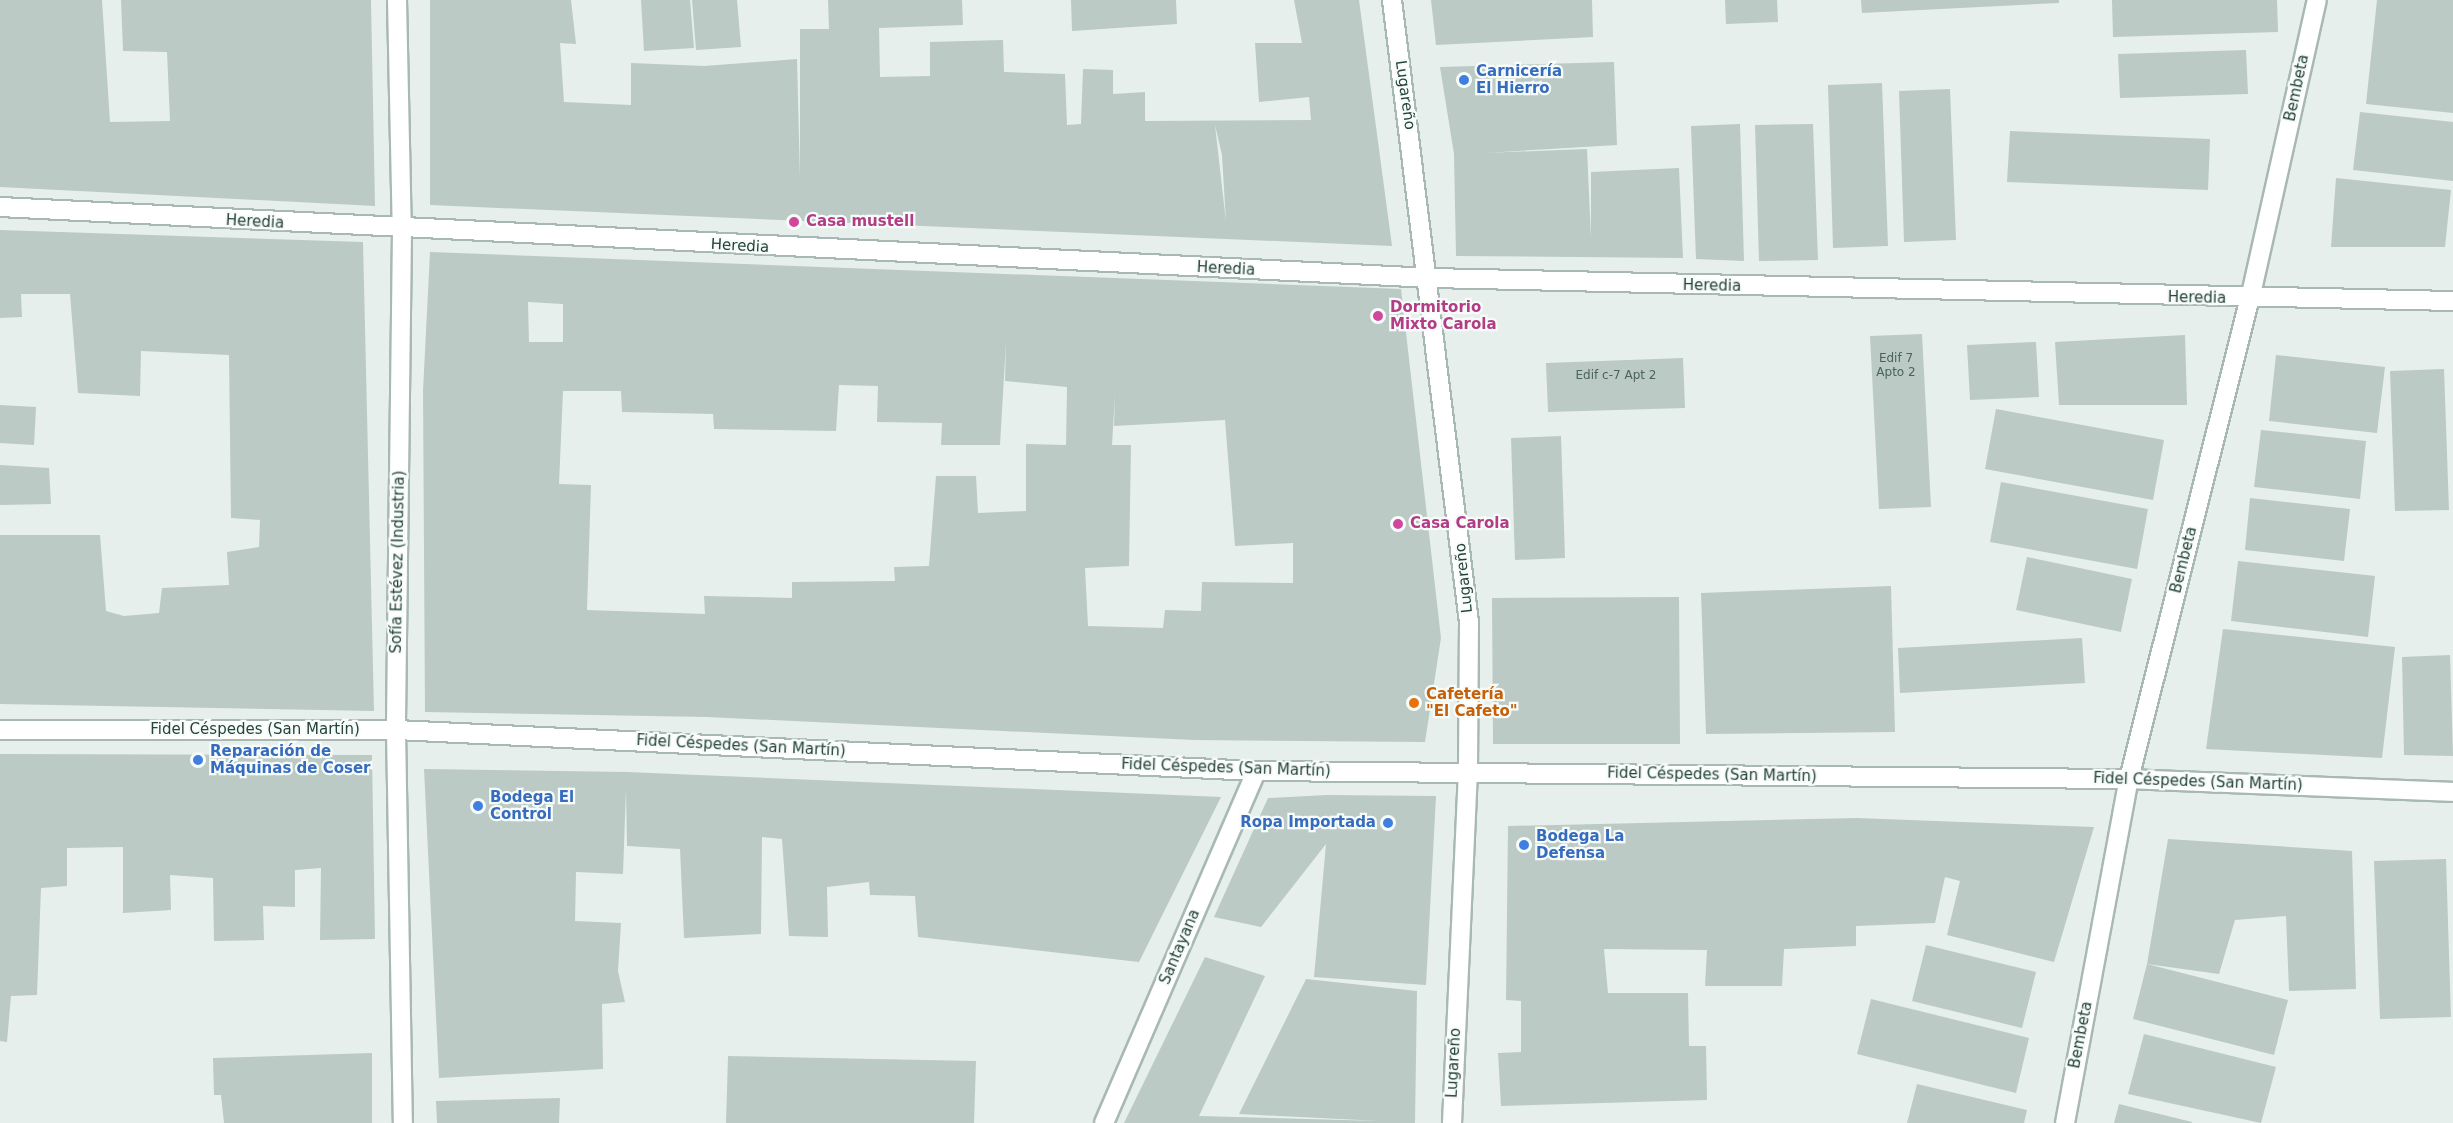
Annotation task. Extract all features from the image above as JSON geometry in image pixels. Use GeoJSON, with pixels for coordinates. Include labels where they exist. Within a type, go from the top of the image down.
{"type":"FeatureCollection","features":[{"type":"Feature","properties":{"kind":"street","name":"Sofía Estévez (Industria)"},"geometry":{"type":"LineString","coordinates":[[397,0],[402,231],[396,730],[403,1123]]}},
{"type":"Feature","properties":{"kind":"street","name":"Lugareño"},"geometry":{"type":"LineString","coordinates":[[1392,0],[1431,278],[1469,623],[1468,772],[1452,1123]]}},
{"type":"Feature","properties":{"kind":"street","name":"Bembeta"},"geometry":{"type":"LineString","coordinates":[[2065,1123],[2129,779],[2250,299],[2317,0]]}},
{"type":"Feature","properties":{"kind":"street","name":"Heredia"},"geometry":{"type":"LineString","coordinates":[[0,207],[402,231],[1431,278],[2250,299],[2453,300]]}},
{"type":"Feature","properties":{"kind":"street","name":"Fidel Céspedes (San Martín)"},"geometry":{"type":"LineString","coordinates":[[0,730],[396,730],[1256,771],[2129,779],[2453,792]]}},
{"type":"Feature","properties":{"kind":"street","name":"Santayana"},"geometry":{"type":"LineString","coordinates":[[1104,1123],[1256,771]]}},
{"type":"Feature","properties":{"kind":"building"},"geometry":{"type":"Polygon","coordinates":[[[0,0],[102,0],[110,122],[170,121],[167,52],[123,51],[121,0],[371,0],[375,206],[0,187],[0,0]]]}},
{"type":"Feature","properties":{"kind":"building"},"geometry":{"type":"Polygon","coordinates":[[[430,0],[571,0],[576,44],[560,43],[564,102],[631,105],[631,63],[704,66],[797,59],[800,179],[800,29],[829,29],[828,0],[962,0],[963,25],[879,28],[880,77],[930,76],[930,42],[1003,40],[1004,72],[1065,74],[1067,125],[1081,124],[1083,69],[1113,70],[1113,94],[1145,92],[1145,121],[1311,120],[1309,97],[1259,102],[1255,43],[1302,43],[1294,0],[1359,0],[1392,246],[430,205],[430,0]],[[1215,125],[1226,222],[1222,155],[1215,125]]]}},
{"type":"Feature","properties":{"kind":"building"},"geometry":{"type":"Polygon","coordinates":[[[641,0],[690,0],[694,48],[644,51],[641,0]]]}},
{"type":"Feature","properties":{"kind":"building"},"geometry":{"type":"Polygon","coordinates":[[[692,0],[737,0],[741,47],[696,50],[692,0]]]}},
{"type":"Feature","properties":{"kind":"building"},"geometry":{"type":"Polygon","coordinates":[[[1071,0],[1176,0],[1177,24],[1072,31],[1071,0]]]}},
{"type":"Feature","properties":{"kind":"building"},"geometry":{"type":"Polygon","coordinates":[[[1431,0],[1592,0],[1593,37],[1436,45],[1431,0]]]}},
{"type":"Feature","properties":{"kind":"building"},"geometry":{"type":"Polygon","coordinates":[[[1725,0],[1777,0],[1778,22],[1726,24],[1725,0]]]}},
{"type":"Feature","properties":{"kind":"building"},"geometry":{"type":"Polygon","coordinates":[[[1861,0],[2059,0],[2059,3],[1862,13],[1861,0]]]}},
{"type":"Feature","properties":{"kind":"building"},"geometry":{"type":"Polygon","coordinates":[[[2112,0],[2277,0],[2278,32],[2113,37],[2112,0]]]}},
{"type":"Feature","properties":{"kind":"building"},"geometry":{"type":"Polygon","coordinates":[[[2377,0],[2453,0],[2453,113],[2366,104],[2377,0]]]}},
{"type":"Feature","properties":{"kind":"building"},"geometry":{"type":"Polygon","coordinates":[[[2246,50],[2248,94],[2120,98],[2118,54],[2246,50]]]}},
{"type":"Feature","properties":{"kind":"building"},"geometry":{"type":"Polygon","coordinates":[[[1614,62],[1617,145],[1484,153],[1587,149],[1591,238],[1591,172],[1679,168],[1683,258],[1456,256],[1454,154],[1440,67],[1614,62]]]}},
{"type":"Feature","properties":{"kind":"building"},"geometry":{"type":"Polygon","coordinates":[[[1882,83],[1888,246],[1833,248],[1828,85],[1882,83]]]}},
{"type":"Feature","properties":{"kind":"building"},"geometry":{"type":"Polygon","coordinates":[[[1950,89],[1956,240],[1904,242],[1899,91],[1950,89]]]}},
{"type":"Feature","properties":{"kind":"building"},"geometry":{"type":"Polygon","coordinates":[[[2360,112],[2453,122],[2453,181],[2353,170],[2360,112]]]}},
{"type":"Feature","properties":{"kind":"building"},"geometry":{"type":"Polygon","coordinates":[[[1740,124],[1744,261],[1696,259],[1691,126],[1740,124]]]}},
{"type":"Feature","properties":{"kind":"building"},"geometry":{"type":"Polygon","coordinates":[[[1813,124],[1818,260],[1759,261],[1755,125],[1813,124]]]}},
{"type":"Feature","properties":{"kind":"building"},"geometry":{"type":"Polygon","coordinates":[[[2010,131],[2210,139],[2208,190],[2007,182],[2010,131]]]}},
{"type":"Feature","properties":{"kind":"building"},"geometry":{"type":"Polygon","coordinates":[[[2336,178],[2451,190],[2445,247],[2331,247],[2336,178]]]}},
{"type":"Feature","properties":{"kind":"building"},"geometry":{"type":"Polygon","coordinates":[[[0,230],[363,242],[374,711],[0,704],[0,535],[100,535],[106,611],[124,616],[159,613],[162,588],[229,585],[227,552],[259,547],[260,520],[231,518],[229,355],[141,351],[140,396],[78,393],[70,294],[21,294],[22,317],[0,318],[0,230]]]}},
{"type":"Feature","properties":{"kind":"building"},"geometry":{"type":"Polygon","coordinates":[[[430,252],[1401,289],[1441,638],[1425,742],[1194,740],[707,717],[425,712],[423,391],[430,252]],[[528,302],[529,342],[563,342],[563,304],[528,302]],[[1006,342],[1000,445],[941,445],[942,423],[877,422],[878,386],[839,385],[836,431],[714,429],[713,414],[622,412],[621,391],[563,391],[559,484],[591,485],[587,610],[705,614],[704,596],[792,598],[792,582],[895,581],[894,567],[929,566],[936,476],[976,476],[978,513],[1026,511],[1026,444],[1066,445],[1067,387],[1005,381],[1006,342]],[[1115,394],[1112,445],[1131,445],[1129,566],[1085,568],[1088,626],[1163,628],[1165,610],[1201,611],[1202,582],[1293,583],[1293,543],[1235,546],[1225,420],[1114,426],[1115,394]]]}},
{"type":"Feature","properties":{"kind":"building"},"geometry":{"type":"Polygon","coordinates":[[[1922,334],[1931,507],[1879,509],[1870,336],[1922,334]]]}},
{"type":"Feature","properties":{"kind":"building"},"geometry":{"type":"Polygon","coordinates":[[[2185,335],[2187,405],[2059,405],[2055,342],[2185,335]]]}},
{"type":"Feature","properties":{"kind":"building"},"geometry":{"type":"Polygon","coordinates":[[[2036,342],[2039,397],[1970,400],[1967,345],[2036,342]]]}},
{"type":"Feature","properties":{"kind":"building"},"geometry":{"type":"Polygon","coordinates":[[[2276,355],[2385,367],[2377,433],[2269,421],[2276,355]]]}},
{"type":"Feature","properties":{"kind":"building"},"geometry":{"type":"Polygon","coordinates":[[[1683,358],[1685,408],[1548,412],[1546,363],[1683,358]]]}},
{"type":"Feature","properties":{"kind":"building"},"geometry":{"type":"Polygon","coordinates":[[[2444,369],[2449,510],[2395,511],[2390,371],[2444,369]]]}},
{"type":"Feature","properties":{"kind":"building"},"geometry":{"type":"Polygon","coordinates":[[[0,405],[36,407],[34,445],[0,443],[0,405]]]}},
{"type":"Feature","properties":{"kind":"building"},"geometry":{"type":"Polygon","coordinates":[[[1996,409],[2164,440],[2153,500],[1985,469],[1996,409]]]}},
{"type":"Feature","properties":{"kind":"building"},"geometry":{"type":"Polygon","coordinates":[[[2261,430],[2366,441],[2360,499],[2254,487],[2261,430]]]}},
{"type":"Feature","properties":{"kind":"building"},"geometry":{"type":"Polygon","coordinates":[[[1561,436],[1565,558],[1515,560],[1511,438],[1561,436]]]}},
{"type":"Feature","properties":{"kind":"building"},"geometry":{"type":"Polygon","coordinates":[[[0,465],[49,468],[51,504],[0,505],[0,465]]]}},
{"type":"Feature","properties":{"kind":"building"},"geometry":{"type":"Polygon","coordinates":[[[2001,482],[2148,509],[2137,569],[1990,542],[2001,482]]]}},
{"type":"Feature","properties":{"kind":"building"},"geometry":{"type":"Polygon","coordinates":[[[2250,498],[2350,509],[2344,561],[2245,550],[2250,498]]]}},
{"type":"Feature","properties":{"kind":"building"},"geometry":{"type":"Polygon","coordinates":[[[2027,557],[2132,579],[2121,632],[2016,610],[2027,557]]]}},
{"type":"Feature","properties":{"kind":"building"},"geometry":{"type":"Polygon","coordinates":[[[2238,561],[2375,576],[2368,637],[2231,621],[2238,561]]]}},
{"type":"Feature","properties":{"kind":"building"},"geometry":{"type":"Polygon","coordinates":[[[1891,586],[1895,732],[1706,734],[1701,593],[1891,586]]]}},
{"type":"Feature","properties":{"kind":"building"},"geometry":{"type":"Polygon","coordinates":[[[1679,597],[1680,744],[1493,744],[1492,598],[1679,597]]]}},
{"type":"Feature","properties":{"kind":"building"},"geometry":{"type":"Polygon","coordinates":[[[2223,629],[2395,647],[2382,758],[2206,749],[2223,629]]]}},
{"type":"Feature","properties":{"kind":"building"},"geometry":{"type":"Polygon","coordinates":[[[2082,638],[2085,683],[1900,693],[1898,648],[2082,638]]]}},
{"type":"Feature","properties":{"kind":"building"},"geometry":{"type":"Polygon","coordinates":[[[2450,655],[2453,756],[2404,755],[2402,657],[2450,655]]]}},
{"type":"Feature","properties":{"kind":"building"},"geometry":{"type":"Polygon","coordinates":[[[0,754],[372,755],[375,939],[320,940],[321,868],[295,870],[295,907],[263,906],[264,940],[214,941],[213,878],[170,875],[171,910],[123,913],[123,847],[67,848],[67,886],[41,888],[37,995],[11,996],[7,1042],[0,1041],[0,754]]]}},
{"type":"Feature","properties":{"kind":"building"},"geometry":{"type":"Polygon","coordinates":[[[424,769],[627,772],[1221,797],[1139,962],[918,937],[915,896],[870,895],[869,882],[827,887],[828,937],[789,936],[782,839],[762,837],[761,934],[684,938],[680,849],[627,846],[626,789],[623,874],[576,872],[575,921],[621,923],[618,971],[625,1002],[602,1004],[603,1069],[439,1078],[424,769]]]}},
{"type":"Feature","properties":{"kind":"building"},"geometry":{"type":"Polygon","coordinates":[[[1327,795],[1436,796],[1426,985],[1314,977],[1326,844],[1261,927],[1214,917],[1268,798],[1327,795]]]}},
{"type":"Feature","properties":{"kind":"building"},"geometry":{"type":"Polygon","coordinates":[[[1857,818],[2094,827],[2054,962],[1947,935],[1960,881],[1945,877],[1935,923],[1856,926],[1856,946],[1784,949],[1782,986],[1705,986],[1707,950],[1604,949],[1608,993],[1688,993],[1689,1046],[1706,1046],[1707,1100],[1501,1106],[1498,1053],[1521,1052],[1521,1001],[1506,1000],[1508,826],[1857,818]]]}},
{"type":"Feature","properties":{"kind":"building"},"geometry":{"type":"Polygon","coordinates":[[[2168,839],[2352,851],[2356,989],[2289,991],[2286,916],[2235,920],[2219,974],[2147,964],[2168,839]]]}},
{"type":"Feature","properties":{"kind":"building"},"geometry":{"type":"Polygon","coordinates":[[[2446,859],[2451,1017],[2380,1019],[2374,861],[2446,859]]]}},
{"type":"Feature","properties":{"kind":"building"},"geometry":{"type":"Polygon","coordinates":[[[1926,945],[2036,972],[2022,1028],[1912,1001],[1926,945]]]}},
{"type":"Feature","properties":{"kind":"building"},"geometry":{"type":"Polygon","coordinates":[[[1205,957],[1265,976],[1199,1116],[1380,1121],[1239,1114],[1306,979],[1417,991],[1415,1123],[1124,1123],[1205,957]]]}},
{"type":"Feature","properties":{"kind":"building"},"geometry":{"type":"Polygon","coordinates":[[[2147,964],[2288,1000],[2274,1055],[2133,1019],[2147,964]]]}},
{"type":"Feature","properties":{"kind":"building"},"geometry":{"type":"Polygon","coordinates":[[[1871,999],[2029,1038],[2016,1093],[1857,1054],[1871,999]]]}},
{"type":"Feature","properties":{"kind":"building"},"geometry":{"type":"Polygon","coordinates":[[[2144,1034],[2276,1067],[2261,1123],[2128,1094],[2144,1034]]]}},
{"type":"Feature","properties":{"kind":"building"},"geometry":{"type":"Polygon","coordinates":[[[372,1053],[372,1123],[224,1123],[221,1095],[214,1095],[213,1058],[372,1053]]]}},
{"type":"Feature","properties":{"kind":"building"},"geometry":{"type":"Polygon","coordinates":[[[728,1056],[976,1061],[974,1123],[726,1123],[728,1056]]]}},
{"type":"Feature","properties":{"kind":"building"},"geometry":{"type":"Polygon","coordinates":[[[1917,1084],[2027,1110],[2024,1123],[1907,1123],[1917,1084]]]}},
{"type":"Feature","properties":{"kind":"building"},"geometry":{"type":"Polygon","coordinates":[[[560,1098],[559,1123],[437,1123],[436,1101],[560,1098]]]}},
{"type":"Feature","properties":{"kind":"building"},"geometry":{"type":"Polygon","coordinates":[[[2119,1104],[2192,1122],[2192,1123],[2114,1123],[2119,1104]]]}},
{"type":"Feature","properties":{"kind":"place","name":"Carnicería El Hierro"},"geometry":{"type":"Point","coordinates":[1464,80]}},
{"type":"Feature","properties":{"kind":"place","name":"Casa mustell"},"geometry":{"type":"Point","coordinates":[794,222]}},
{"type":"Feature","properties":{"kind":"place","name":"Dormitorio Mixto Carola"},"geometry":{"type":"Point","coordinates":[1378,316]}},
{"type":"Feature","properties":{"kind":"place","name":"Casa Carola"},"geometry":{"type":"Point","coordinates":[1398,524]}},
{"type":"Feature","properties":{"kind":"place","name":"Cafetería \"El Cafeto\""},"geometry":{"type":"Point","coordinates":[1414,703]}},
{"type":"Feature","properties":{"kind":"place","name":"Reparación de Máquinas de Coser"},"geometry":{"type":"Point","coordinates":[198,760]}},
{"type":"Feature","properties":{"kind":"place","name":"Bodega El Control"},"geometry":{"type":"Point","coordinates":[478,806]}},
{"type":"Feature","properties":{"kind":"place","name":"Ropa Importada"},"geometry":{"type":"Point","coordinates":[1388,823]}},
{"type":"Feature","properties":{"kind":"place","name":"Bodega La Defensa"},"geometry":{"type":"Point","coordinates":[1524,845]}}]}
